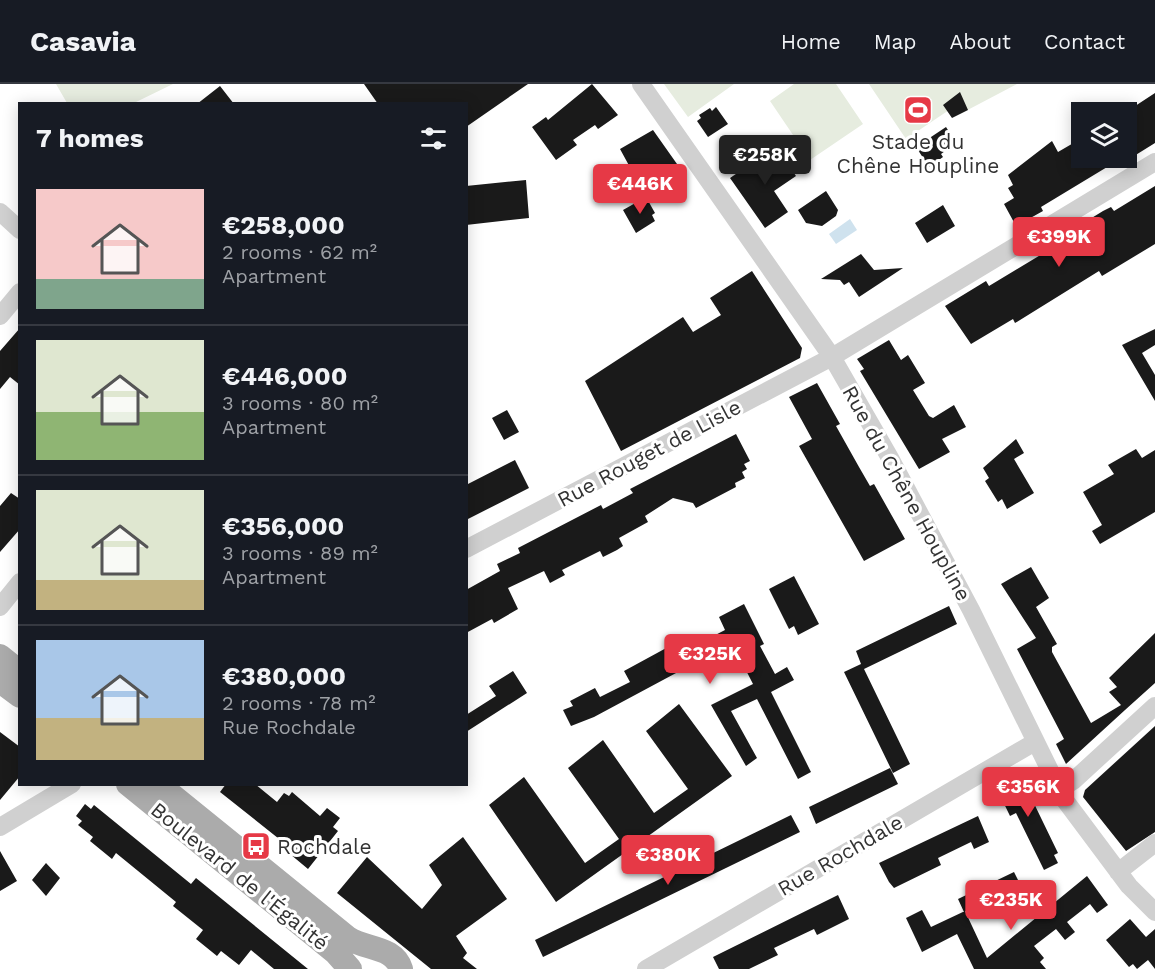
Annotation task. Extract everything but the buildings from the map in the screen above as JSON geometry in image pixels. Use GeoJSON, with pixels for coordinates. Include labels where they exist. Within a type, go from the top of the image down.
{"type":"FeatureCollection","features":[{"type":"Feature","properties":{"kind":"main road"},"geometry":{"type":"LineString","coordinates":[[0,656],[18,670]]}},
{"type":"Feature","properties":{"kind":"main road"},"geometry":{"type":"LineString","coordinates":[[0,681],[18,694]]}},
{"type":"Feature","properties":{"kind":"main road","name":"Boulevard de l'Égalité"},"geometry":{"type":"LineString","coordinates":[[130,786],[336,953],[352,969]]}},
{"type":"Feature","properties":{"kind":"main road","name":"Boulevard de l'Égalité"},"geometry":{"type":"LineString","coordinates":[[160,786],[348,938],[364,947],[393,956],[401,969]]}},
{"type":"Feature","properties":{"kind":"main road"},"geometry":{"type":"LineString","coordinates":[[352,969],[363,955],[378,950]]}},
{"type":"Feature","properties":{"kind":"street","name":"Rue du Chêne Houpline"},"geometry":{"type":"LineString","coordinates":[[641,84],[832,357],[950,570],[1059,790],[1118,872],[1155,912]]}},
{"type":"Feature","properties":{"kind":"street","name":"Rue Rouget de Lisle"},"geometry":{"type":"LineString","coordinates":[[468,548],[832,357],[1155,162]]}},
{"type":"Feature","properties":{"kind":"street"},"geometry":{"type":"LineString","coordinates":[[0,212],[18,228]]}},
{"type":"Feature","properties":{"kind":"street"},"geometry":{"type":"LineString","coordinates":[[0,316],[18,294]]}},
{"type":"Feature","properties":{"kind":"street"},"geometry":{"type":"LineString","coordinates":[[0,606],[18,584]]}},
{"type":"Feature","properties":{"kind":"street"},"geometry":{"type":"LineString","coordinates":[[1059,790],[1073,781],[1155,706]]}},
{"type":"Feature","properties":{"kind":"street","name":"Rue Rochdale"},"geometry":{"type":"LineString","coordinates":[[646,969],[1035,742]]}},
{"type":"Feature","properties":{"kind":"street"},"geometry":{"type":"LineString","coordinates":[[0,827],[69,786]]}},
{"type":"Feature","properties":{"kind":"street"},"geometry":{"type":"LineString","coordinates":[[1118,872],[1155,843]]}},
{"type":"Feature","properties":{"kind":"shaded area"},"geometry":{"type":"Polygon","coordinates":[[[56,84],[173,84],[136,102],[66,102],[56,84]]]}},
{"type":"Feature","properties":{"kind":"shaded area"},"geometry":{"type":"Polygon","coordinates":[[[664,84],[734,84],[688,117],[664,84]]]}},
{"type":"Feature","properties":{"kind":"shaded area"},"geometry":{"type":"Polygon","coordinates":[[[794,84],[836,84],[863,124],[810,160],[770,101],[794,84]]]}},
{"type":"Feature","properties":{"kind":"shaded area","name":"Stade du Chêne Houpline"},"geometry":{"type":"Polygon","coordinates":[[[869,84],[1017,84],[960,114],[955,106],[906,139],[869,84]]]}},
{"type":"Feature","properties":{"kind":"water"},"geometry":{"type":"Polygon","coordinates":[[[850,219],[857,230],[836,244],[829,234],[850,219]]]}},
{"type":"Feature","properties":{"kind":"place","name":"Stade du Chêne Houpline"},"geometry":{"type":"Point","coordinates":[918,110]}},
{"type":"Feature","properties":{"kind":"place","name":"Rochdale"},"geometry":{"type":"Point","coordinates":[256,846]}}]}
